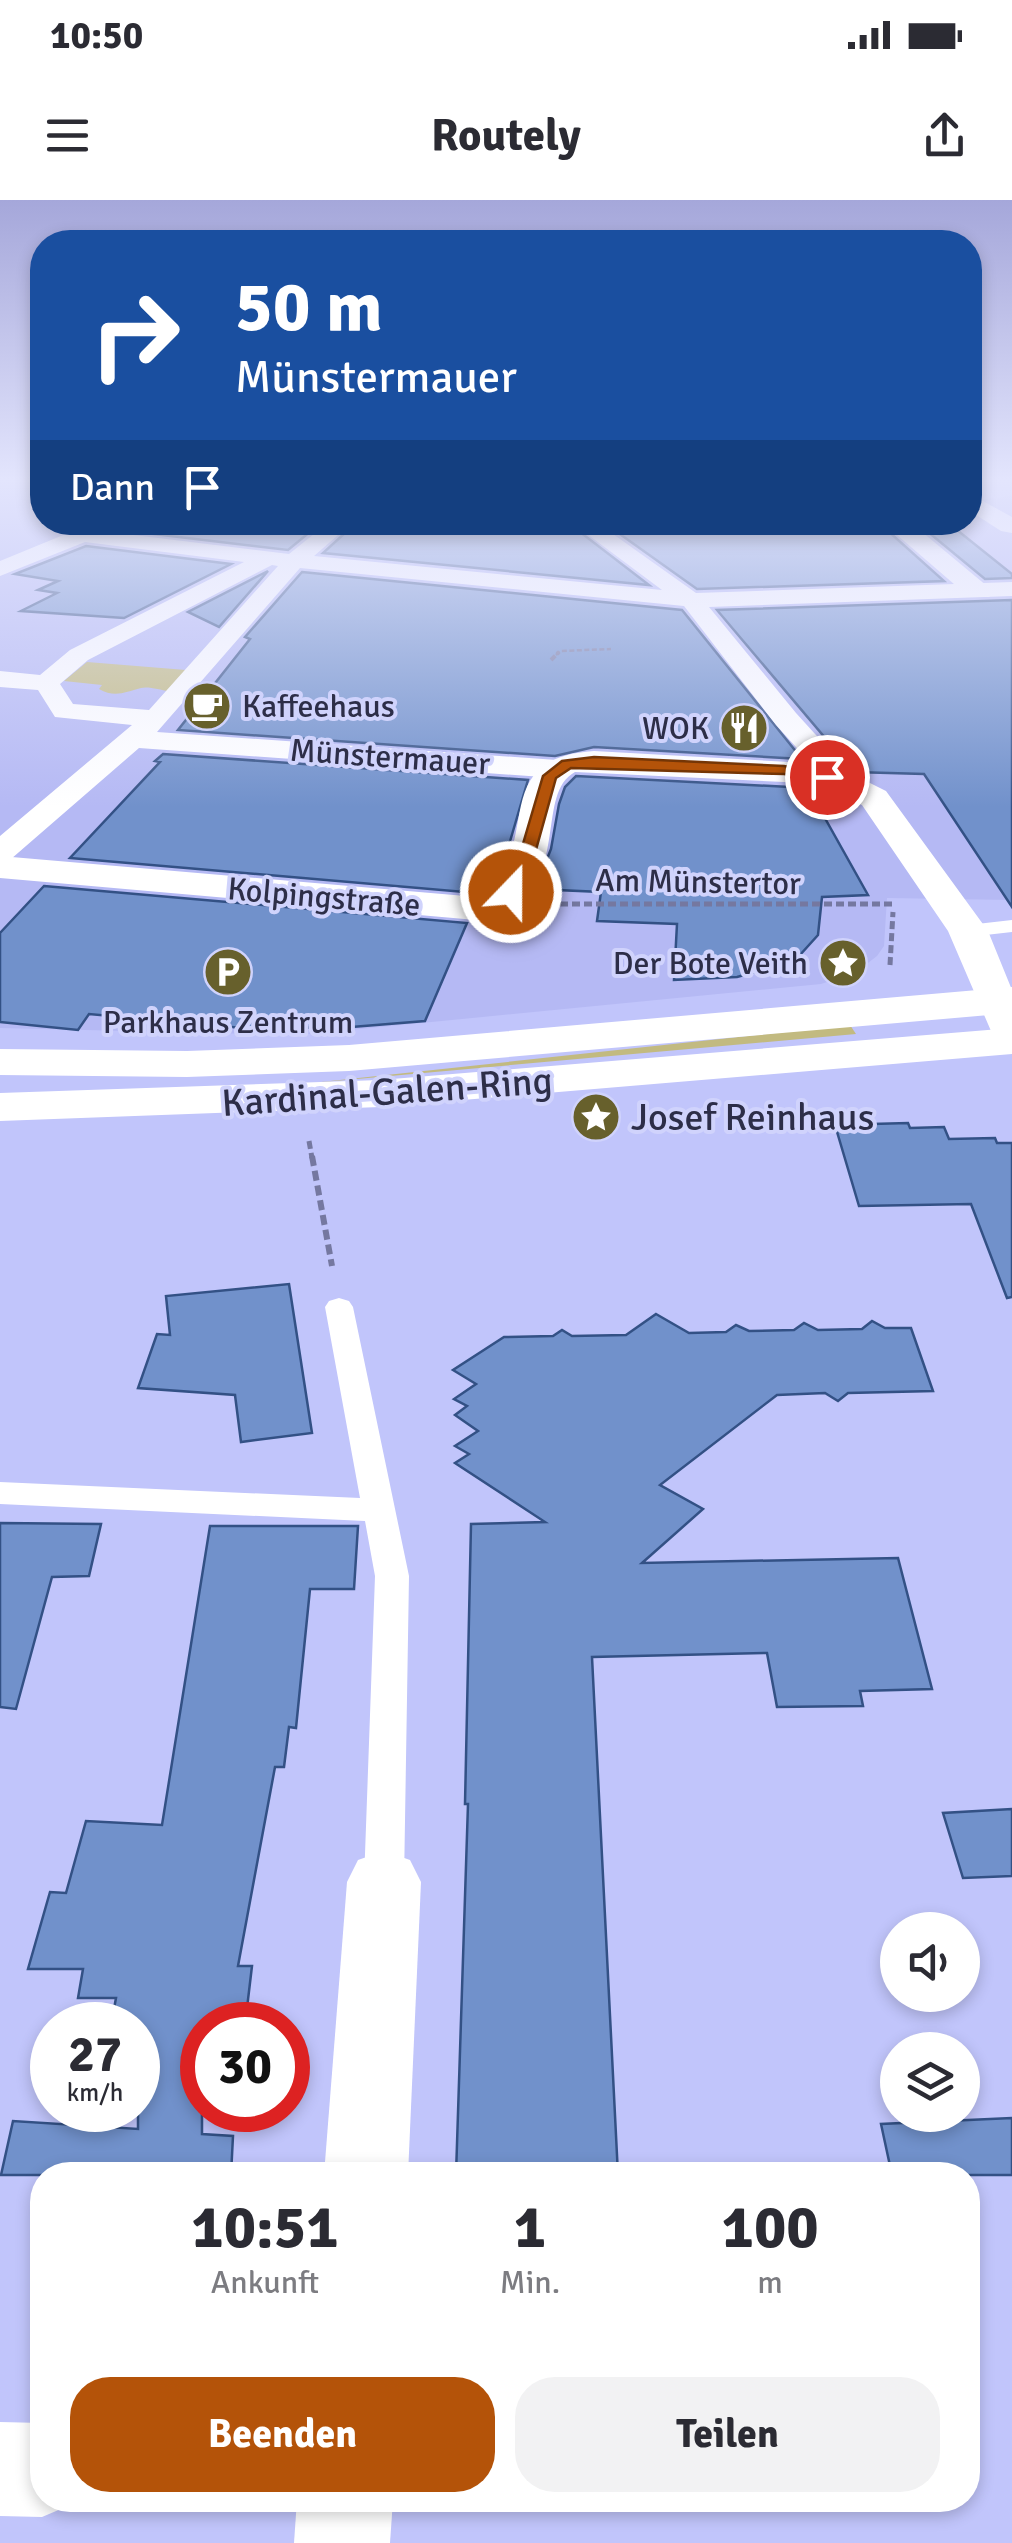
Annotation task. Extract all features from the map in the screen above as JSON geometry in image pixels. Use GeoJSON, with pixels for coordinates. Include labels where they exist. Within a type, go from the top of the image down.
{"type":"FeatureCollection","features":[{"type":"Feature","properties":{"kind":"street"},"geometry":{"type":"LineString","coordinates":[[0,679],[46,683],[79,655],[221,588]]}},
{"type":"Feature","properties":{"kind":"street"},"geometry":{"type":"LineString","coordinates":[[0,852],[154,734],[260,588]]}},
{"type":"Feature","properties":{"kind":"street"},"geometry":{"type":"LineString","coordinates":[[571,588],[691,600],[1012,590]]}},
{"type":"Feature","properties":{"kind":"street"},"geometry":{"type":"LineString","coordinates":[[675,588],[691,600],[786,719],[859,790],[968,930],[1008,1018]]}},
{"type":"Feature","properties":{"kind":"street"},"geometry":{"type":"LineString","coordinates":[[977,588],[980,591]]}},
{"type":"Feature","properties":{"kind":"street","name":"Münstermauer"},"geometry":{"type":"LineString","coordinates":[[46,683],[64,710],[154,734],[556,768],[594,761],[765,769],[808,773],[859,790]]}},
{"type":"Feature","properties":{"kind":"street"},"geometry":{"type":"LineString","coordinates":[[786,719],[815,718]]}},
{"type":"Feature","properties":{"kind":"street"},"geometry":{"type":"LineString","coordinates":[[502,899],[520,882],[550,776],[556,768]]}},
{"type":"Feature","properties":{"kind":"street","name":"Kolpingstraße"},"geometry":{"type":"LineString","coordinates":[[0,867],[452,909],[482,908],[502,899]]}},
{"type":"Feature","properties":{"kind":"street","name":"Kardinal-Galen-Ring"},"geometry":{"type":"LineString","coordinates":[[0,1062],[349,1058],[1008,1018]]}},
{"type":"Feature","properties":{"kind":"street","name":"Kardinal-Galen-Ring"},"geometry":{"type":"LineString","coordinates":[[0,1107],[152,1107],[392,1095],[1008,1018]]}},
{"type":"Feature","properties":{"kind":"street"},"geometry":{"type":"LineString","coordinates":[[367,2162],[384,1882]]}},
{"type":"Feature","properties":{"kind":"street"},"geometry":{"type":"LineString","coordinates":[[0,2469],[30,2470]]}},
{"type":"Feature","properties":{"kind":"street"},"geometry":{"type":"LineString","coordinates":[[342,2543],[345,2512]]}},
{"type":"Feature","properties":{"kind":"lane"},"geometry":{"type":"LineString","coordinates":[[968,930],[1012,926]]}},
{"type":"Feature","properties":{"kind":"lane"},"geometry":{"type":"LineString","coordinates":[[339,1307],[392,1576],[384,1882]]}},
{"type":"Feature","properties":{"kind":"lane"},"geometry":{"type":"LineString","coordinates":[[0,1493],[380,1510]]}},
{"type":"Feature","properties":{"kind":"path"},"geometry":{"type":"LineString","coordinates":[[551,660],[560,650],[612,648]]}},
{"type":"Feature","properties":{"kind":"path","name":"Am Münstertor"},"geometry":{"type":"LineString","coordinates":[[502,899],[550,904],[774,907],[894,904]]}},
{"type":"Feature","properties":{"kind":"path"},"geometry":{"type":"LineString","coordinates":[[307,1127],[339,1307]]}},
{"type":"Feature","properties":{"kind":"shaded area"},"geometry":{"type":"Polygon","coordinates":[[[0,588],[1012,588],[1012,900],[887,898],[884,946],[855,973],[821,984],[298,1035],[0,1028],[0,588]]]}},
{"type":"Feature","properties":{"kind":"shaded area"},"geometry":{"type":"Polygon","coordinates":[[[87,662],[186,670],[168,691],[144,688],[115,694],[99,689],[102,685],[64,681],[87,662]]]}},
{"type":"Feature","properties":{"kind":"shaded area"},"geometry":{"type":"Polygon","coordinates":[[[850,1025],[856,1034],[312,1083],[850,1025]]]}},
{"type":"Feature","properties":{"kind":"building"},"geometry":{"type":"Polygon","coordinates":[[[183,588],[124,618],[21,611],[57,593],[38,590],[183,588]]]}},
{"type":"Feature","properties":{"kind":"building"},"geometry":{"type":"Polygon","coordinates":[[[234,588],[253,588],[219,627],[188,612],[234,588]]]}},
{"type":"Feature","properties":{"kind":"building"},"geometry":{"type":"Polygon","coordinates":[[[288,588],[465,588],[682,610],[802,759],[594,747],[555,756],[178,730],[250,639],[245,637],[288,588]]]}},
{"type":"Feature","properties":{"kind":"building"},"geometry":{"type":"Polygon","coordinates":[[[1012,600],[1012,907],[924,774],[854,772],[717,610],[1012,600]]]}},
{"type":"Feature","properties":{"kind":"building"},"geometry":{"type":"Polygon","coordinates":[[[163,754],[528,780],[506,855],[495,876],[476,893],[70,858],[160,762],[155,761],[163,754]]]}},
{"type":"Feature","properties":{"kind":"building"},"geometry":{"type":"Polygon","coordinates":[[[576,776],[808,788],[868,895],[822,897],[818,935],[799,956],[782,965],[737,977],[674,980],[677,924],[597,921],[601,892],[535,889],[551,849],[565,787],[576,776]]]}},
{"type":"Feature","properties":{"kind":"building","name":"Parkhaus Zentrum"},"geometry":{"type":"Polygon","coordinates":[[[44,886],[467,923],[425,1021],[327,1029],[301,1027],[298,1033],[89,1014],[78,1030],[0,1022],[0,933],[44,886]]]}},
{"type":"Feature","properties":{"kind":"building"},"geometry":{"type":"Polygon","coordinates":[[[908,1123],[910,1128],[944,1127],[949,1139],[995,1138],[997,1143],[1012,1143],[1012,1297],[1007,1298],[971,1204],[859,1206],[835,1125],[908,1123]]]}},
{"type":"Feature","properties":{"kind":"building"},"geometry":{"type":"Polygon","coordinates":[[[289,1284],[312,1433],[241,1442],[235,1395],[138,1388],[157,1334],[170,1335],[166,1296],[289,1284]]]}},
{"type":"Feature","properties":{"kind":"building"},"geometry":{"type":"Polygon","coordinates":[[[656,1314],[689,1333],[726,1332],[736,1325],[749,1331],[794,1330],[804,1323],[818,1330],[862,1329],[872,1321],[885,1328],[911,1328],[933,1391],[848,1393],[838,1401],[825,1393],[777,1395],[660,1485],[703,1509],[642,1563],[898,1558],[932,1689],[860,1691],[863,1706],[777,1707],[767,1653],[592,1657],[617,2162],[456,2162],[468,1804],[471,1524],[545,1522],[455,1463],[469,1454],[455,1446],[478,1431],[455,1415],[467,1406],[454,1399],[476,1384],[453,1370],[504,1337],[553,1336],[562,1330],[572,1336],[626,1335],[656,1314]]]}},
{"type":"Feature","properties":{"kind":"building"},"geometry":{"type":"Polygon","coordinates":[[[0,1523],[101,1524],[89,1576],[52,1577],[16,1709],[0,1707],[0,1523]]]}},
{"type":"Feature","properties":{"kind":"building"},"geometry":{"type":"Polygon","coordinates":[[[210,1526],[358,1526],[354,1589],[310,1589],[296,1728],[289,1727],[284,1767],[275,1767],[238,1966],[252,1966],[248,2002],[180,2002],[180,2132],[233,2136],[232,2162],[30,2162],[30,2175],[1,2175],[13,2121],[30,2122],[30,2132],[160,2132],[160,2002],[78,1998],[83,1969],[28,1969],[50,1892],[66,1893],[86,1821],[162,1825],[210,1526]]]}},
{"type":"Feature","properties":{"kind":"building"},"geometry":{"type":"Polygon","coordinates":[[[1012,1809],[1012,1876],[963,1878],[943,1813],[1012,1809]]]}},
{"type":"Feature","properties":{"kind":"building"},"geometry":{"type":"Polygon","coordinates":[[[1012,2118],[1012,2175],[980,2175],[980,2162],[889,2162],[883,2132],[980,2132],[980,2119],[1012,2118]]]}},
{"type":"Feature","properties":{"kind":"place","name":"Kaffeehaus"},"geometry":{"type":"Point","coordinates":[207,706]}},
{"type":"Feature","properties":{"kind":"place","name":"WOK"},"geometry":{"type":"Point","coordinates":[744,728]}},
{"type":"Feature","properties":{"kind":"place","name":"Der Bote Veith"},"geometry":{"type":"Point","coordinates":[843,963]}},
{"type":"Feature","properties":{"kind":"place","name":"Parkhaus Zentrum"},"geometry":{"type":"Point","coordinates":[228,972]}},
{"type":"Feature","properties":{"kind":"place","name":"Josef Reinhaus"},"geometry":{"type":"Point","coordinates":[596,1117]}},
{"type":"Feature","properties":{"kind":"route"},"geometry":{"type":"LineString","coordinates":[[511,892],[520,882],[550,776],[556,768],[594,761],[784,770],[827,777]]}}]}
